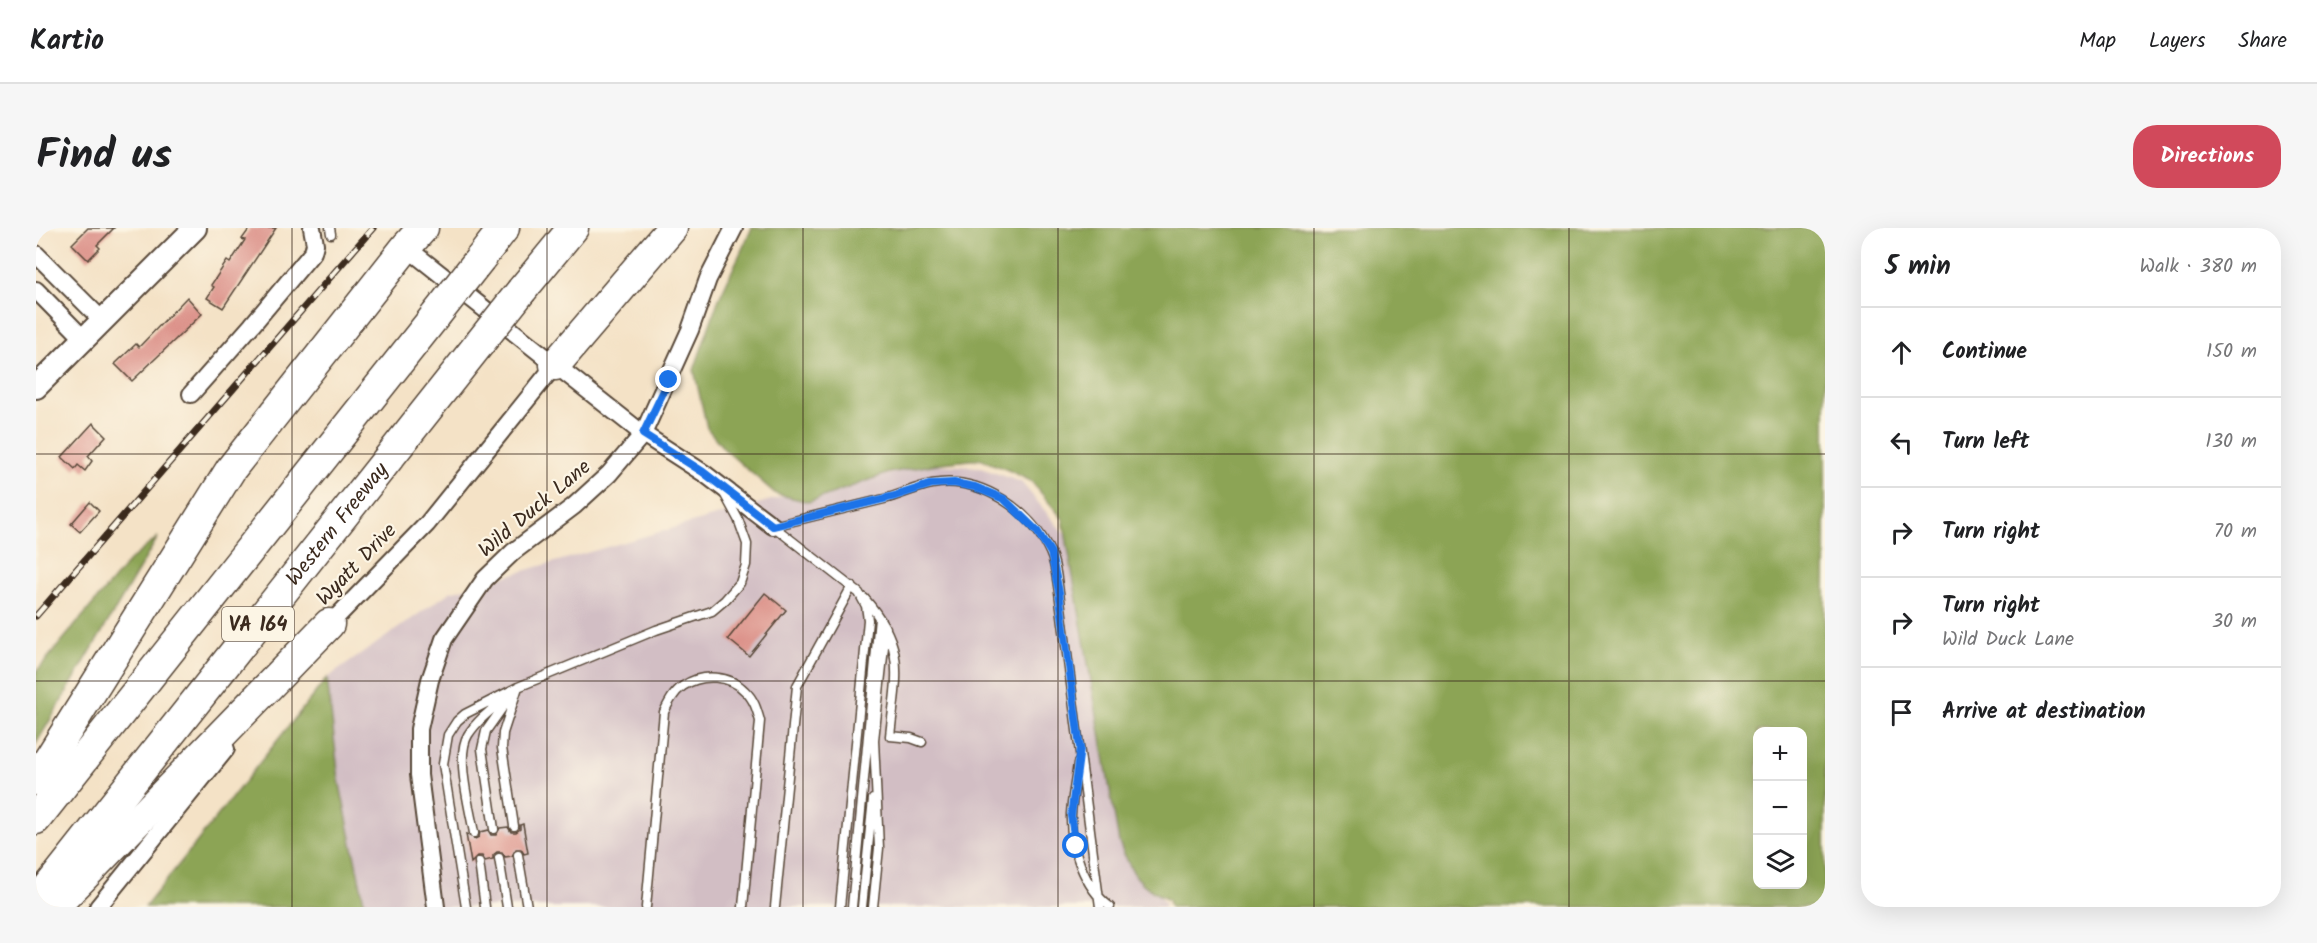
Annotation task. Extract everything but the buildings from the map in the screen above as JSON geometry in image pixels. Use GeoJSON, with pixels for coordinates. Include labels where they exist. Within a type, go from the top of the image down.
{"type":"FeatureCollection","features":[{"type":"Feature","properties":{"kind":"highway","name":"VA 164"},"geometry":{"type":"LineString","coordinates":[[36,819],[504,228]]}},
{"type":"Feature","properties":{"kind":"highway","name":"Western Freeway"},"geometry":{"type":"LineString","coordinates":[[36,903],[573,228]]}},
{"type":"Feature","properties":{"kind":"highway"},"geometry":{"type":"LineString","coordinates":[[555,365],[672,228]]}},
{"type":"Feature","properties":{"kind":"highway"},"geometry":{"type":"LineString","coordinates":[[36,780],[231,470],[414,237]]}},
{"type":"Feature","properties":{"kind":"highway"},"geometry":{"type":"LineString","coordinates":[[54,907],[329,624]]}},
{"type":"Feature","properties":{"kind":"street"},"geometry":{"type":"LineString","coordinates":[[36,387],[195,228]]}},
{"type":"Feature","properties":{"kind":"street"},"geometry":{"type":"LineString","coordinates":[[191,394],[313,252],[315,244],[312,228]]}},
{"type":"Feature","properties":{"kind":"street","name":"Wild Duck Lane"},"geometry":{"type":"LineString","coordinates":[[436,907],[419,775],[419,729],[430,680],[444,639],[485,579],[513,552],[574,506],[609,474],[643,434],[690,330],[708,279],[734,228]]}},
{"type":"Feature","properties":{"kind":"street"},"geometry":{"type":"LineString","coordinates":[[414,237],[555,365],[643,434],[719,484],[773,526]]}},
{"type":"Feature","properties":{"kind":"street"},"geometry":{"type":"LineString","coordinates":[[36,254],[102,320]]}},
{"type":"Feature","properties":{"kind":"street"},"geometry":{"type":"LineString","coordinates":[[36,290],[84,339]]}},
{"type":"Feature","properties":{"kind":"street","name":"Wyatt Drive"},"geometry":{"type":"LineString","coordinates":[[98,907],[329,624],[427,524],[555,365]]}},
{"type":"Feature","properties":{"kind":"lane"},"geometry":{"type":"LineString","coordinates":[[773,526],[895,496],[932,484],[954,483],[975,487],[1004,499],[1037,531],[1051,553],[1059,592],[1100,903]]}},
{"type":"Feature","properties":{"kind":"lane"},"geometry":{"type":"LineString","coordinates":[[466,907],[443,764],[448,735],[457,721],[465,714],[518,687],[656,630],[712,611],[724,600],[740,583],[746,565],[747,544],[738,519],[719,484]]}},
{"type":"Feature","properties":{"kind":"lane"},"geometry":{"type":"LineString","coordinates":[[773,526],[860,593],[886,628],[896,657],[890,736],[911,738],[922,742]]}},
{"type":"Feature","properties":{"kind":"lane"},"geometry":{"type":"LineString","coordinates":[[775,907],[797,686],[852,586]]}},
{"type":"Feature","properties":{"kind":"lane"},"geometry":{"type":"LineString","coordinates":[[840,907],[868,620],[866,606],[860,593]]}},
{"type":"Feature","properties":{"kind":"lane"},"geometry":{"type":"LineString","coordinates":[[852,907],[879,618]]}},
{"type":"Feature","properties":{"kind":"lane"},"geometry":{"type":"LineString","coordinates":[[873,907],[879,848],[874,740],[886,628]]}},
{"type":"Feature","properties":{"kind":"lane"},"geometry":{"type":"LineString","coordinates":[[646,907],[664,712],[671,697],[683,686],[699,679],[715,677],[732,682],[746,691],[755,705],[760,721],[743,907]]}},
{"type":"Feature","properties":{"kind":"lane"},"geometry":{"type":"LineString","coordinates":[[514,826],[502,748],[503,733],[518,687]]}},
{"type":"Feature","properties":{"kind":"lane"},"geometry":{"type":"LineString","coordinates":[[494,829],[482,749],[483,739],[486,731],[518,687]]}},
{"type":"Feature","properties":{"kind":"lane"},"geometry":{"type":"LineString","coordinates":[[474,833],[462,752],[467,736],[476,725],[518,687]]}},
{"type":"Feature","properties":{"kind":"lane"},"geometry":{"type":"LineString","coordinates":[[1080,748],[1071,816],[1082,871],[1100,903],[1110,907]]}},
{"type":"Feature","properties":{"kind":"lane"},"geometry":{"type":"LineString","coordinates":[[862,907],[875,768]]}},
{"type":"Feature","properties":{"kind":"lane"},"geometry":{"type":"LineString","coordinates":[[518,855],[527,907]]}},
{"type":"Feature","properties":{"kind":"lane"},"geometry":{"type":"LineString","coordinates":[[499,858],[507,907]]}},
{"type":"Feature","properties":{"kind":"lane"},"geometry":{"type":"LineString","coordinates":[[478,862],[486,907]]}},
{"type":"Feature","properties":{"kind":"shaded area"},"geometry":{"type":"Polygon","coordinates":[[[928,464],[978,467],[1021,482],[1072,543],[1151,880],[1166,907],[145,907],[327,678],[450,592],[785,496],[815,494],[928,464]]]}},
{"type":"Feature","properties":{"kind":"green space"},"geometry":{"type":"Polygon","coordinates":[[[752,228],[1825,228],[1825,907],[1170,907],[1168,900],[1149,889],[1136,877],[1119,842],[1063,519],[1031,481],[980,459],[942,463],[889,473],[809,502],[776,494],[724,449],[707,428],[694,370],[718,301],[752,228]]]}},
{"type":"Feature","properties":{"kind":"green space"},"geometry":{"type":"Polygon","coordinates":[[[158,537],[36,744],[36,672],[129,561],[158,537]]]}},
{"type":"Feature","properties":{"kind":"green space"},"geometry":{"type":"Polygon","coordinates":[[[327,678],[339,780],[365,907],[145,907],[327,678]]]}},
{"type":"Feature","properties":{"kind":"railway"},"geometry":{"type":"LineString","coordinates":[[36,616],[373,228]]}},
{"type":"Feature","properties":{"kind":"route"},"geometry":{"type":"LineString","coordinates":[[669,380],[643,434],[703,472],[773,526],[895,496],[932,484],[954,483],[975,487],[1004,499],[1037,531],[1051,553],[1059,592],[1080,748],[1071,816],[1076,846]]}}]}
